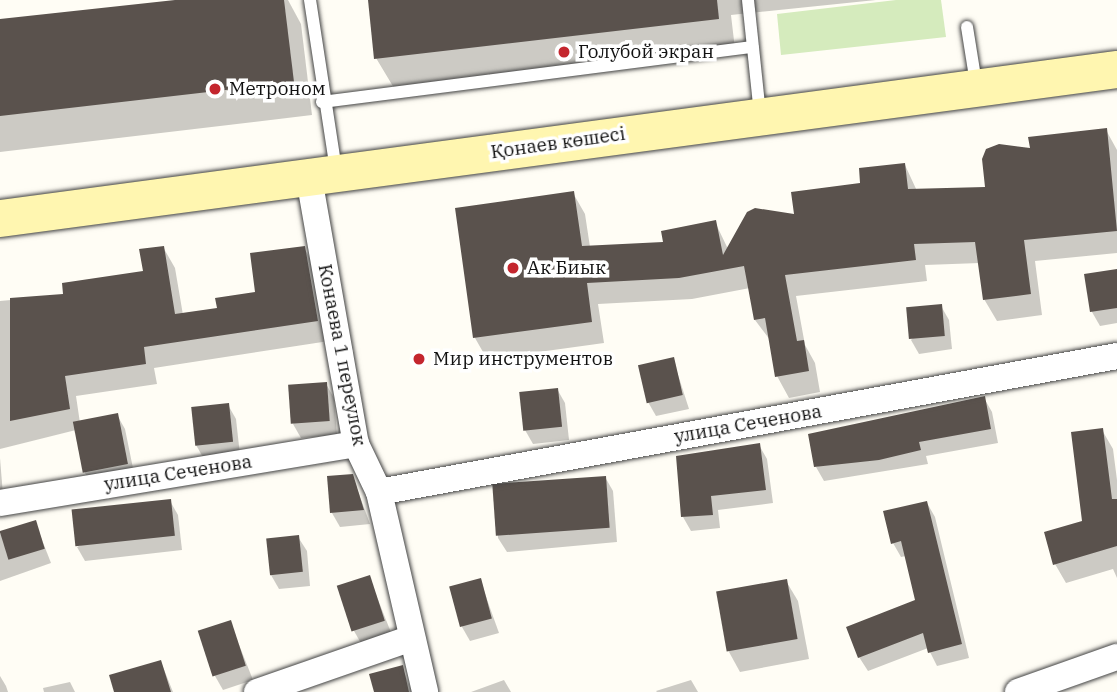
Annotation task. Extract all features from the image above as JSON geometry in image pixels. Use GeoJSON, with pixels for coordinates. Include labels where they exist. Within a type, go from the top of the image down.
{"type":"FeatureCollection","features":[{"type":"Feature","properties":{"kind":"main road","name":"Қонаев көшесі"},"geometry":{"type":"LineString","coordinates":[[0,218],[1117,69]]}},
{"type":"Feature","properties":{"kind":"street","name":"Конаева 1 переулок"},"geometry":{"type":"LineString","coordinates":[[323,175],[356,444],[379,492],[425,692]]}},
{"type":"Feature","properties":{"kind":"street","name":"улица Сеченова"},"geometry":{"type":"LineString","coordinates":[[379,492],[1117,356]]}},
{"type":"Feature","properties":{"kind":"street","name":"улица Сеченова"},"geometry":{"type":"LineString","coordinates":[[0,503],[356,444]]}},
{"type":"Feature","properties":{"kind":"street"},"geometry":{"type":"LineString","coordinates":[[257,692],[412,638]]}},
{"type":"Feature","properties":{"kind":"street"},"geometry":{"type":"LineString","coordinates":[[1018,692],[1117,657]]}},
{"type":"Feature","properties":{"kind":"lane"},"geometry":{"type":"LineString","coordinates":[[310,0],[322,102],[323,175]]}},
{"type":"Feature","properties":{"kind":"lane"},"geometry":{"type":"LineString","coordinates":[[748,0],[760,115]]}},
{"type":"Feature","properties":{"kind":"lane"},"geometry":{"type":"LineString","coordinates":[[967,27],[976,87]]}},
{"type":"Feature","properties":{"kind":"lane"},"geometry":{"type":"LineString","coordinates":[[322,102],[753,47]]}},
{"type":"Feature","properties":{"kind":"green space"},"geometry":{"type":"Polygon","coordinates":[[[896,0],[941,0],[946,37],[781,55],[777,14],[896,0]]]}},
{"type":"Feature","properties":{"kind":"building"},"geometry":{"type":"Polygon","coordinates":[[[175,0],[284,0],[294,82],[0,116],[0,19],[175,0]]]}},
{"type":"Feature","properties":{"kind":"building"},"geometry":{"type":"Polygon","coordinates":[[[368,0],[717,0],[719,19],[374,59],[368,0]]]}},
{"type":"Feature","properties":{"kind":"building"},"geometry":{"type":"Polygon","coordinates":[[[1107,128],[1117,231],[1024,240],[1031,294],[983,300],[975,242],[914,244],[916,260],[785,275],[797,341],[804,340],[809,371],[775,377],[765,318],[754,320],[744,266],[679,278],[587,283],[592,322],[473,338],[455,208],[574,191],[582,246],[663,242],[661,231],[716,220],[723,255],[747,212],[755,208],[794,214],[791,192],[860,183],[859,168],[905,163],[908,189],[985,187],[982,159],[986,149],[999,144],[1030,148],[1028,137],[1107,128]]]}},
{"type":"Feature","properties":{"kind":"building"},"geometry":{"type":"Polygon","coordinates":[[[164,246],[175,314],[217,308],[215,298],[255,292],[250,253],[305,246],[318,321],[144,347],[146,364],[65,376],[70,409],[10,421],[10,298],[63,294],[62,283],[143,271],[139,249],[164,246]]]}},
{"type":"Feature","properties":{"kind":"building"},"geometry":{"type":"Polygon","coordinates":[[[1117,269],[1117,308],[1090,312],[1084,274],[1117,269]]]}},
{"type":"Feature","properties":{"kind":"building"},"geometry":{"type":"Polygon","coordinates":[[[942,304],[945,336],[909,339],[906,307],[942,304]]]}},
{"type":"Feature","properties":{"kind":"building"},"geometry":{"type":"Polygon","coordinates":[[[674,357],[683,395],[647,403],[638,365],[674,357]]]}},
{"type":"Feature","properties":{"kind":"building"},"geometry":{"type":"Polygon","coordinates":[[[327,382],[330,421],[291,424],[288,385],[327,382]]]}},
{"type":"Feature","properties":{"kind":"building"},"geometry":{"type":"Polygon","coordinates":[[[558,388],[562,427],[523,431],[519,392],[558,388]]]}},
{"type":"Feature","properties":{"kind":"building"},"geometry":{"type":"Polygon","coordinates":[[[985,396],[991,429],[919,442],[921,450],[879,460],[814,467],[808,434],[985,396]]]}},
{"type":"Feature","properties":{"kind":"building"},"geometry":{"type":"Polygon","coordinates":[[[229,403],[233,442],[195,446],[191,407],[229,403]]]}},
{"type":"Feature","properties":{"kind":"building"},"geometry":{"type":"Polygon","coordinates":[[[118,413],[128,464],[83,473],[73,422],[118,413]]]}},
{"type":"Feature","properties":{"kind":"building"},"geometry":{"type":"Polygon","coordinates":[[[1103,428],[1112,499],[1117,499],[1117,546],[1053,565],[1044,532],[1082,521],[1071,432],[1103,428]]]}},
{"type":"Feature","properties":{"kind":"building"},"geometry":{"type":"Polygon","coordinates":[[[760,443],[766,490],[711,496],[713,515],[681,517],[676,456],[760,443]]]}},
{"type":"Feature","properties":{"kind":"building"},"geometry":{"type":"Polygon","coordinates":[[[353,474],[364,510],[330,513],[327,476],[353,474]]]}},
{"type":"Feature","properties":{"kind":"building"},"geometry":{"type":"Polygon","coordinates":[[[606,476],[610,528],[496,536],[492,484],[606,476]]]}},
{"type":"Feature","properties":{"kind":"building"},"geometry":{"type":"Polygon","coordinates":[[[171,499],[175,536],[75,546],[72,509],[171,499]]]}},
{"type":"Feature","properties":{"kind":"building"},"geometry":{"type":"Polygon","coordinates":[[[927,501],[962,644],[928,653],[923,633],[858,658],[846,627],[915,600],[901,541],[891,544],[883,511],[927,501]]]}},
{"type":"Feature","properties":{"kind":"building"},"geometry":{"type":"Polygon","coordinates":[[[36,520],[45,549],[8,560],[0,531],[36,520]]]}},
{"type":"Feature","properties":{"kind":"building"},"geometry":{"type":"Polygon","coordinates":[[[299,535],[303,572],[270,575],[266,538],[299,535]]]}},
{"type":"Feature","properties":{"kind":"building"},"geometry":{"type":"Polygon","coordinates":[[[370,575],[385,621],[352,631],[337,586],[370,575]]]}},
{"type":"Feature","properties":{"kind":"building"},"geometry":{"type":"Polygon","coordinates":[[[481,578],[492,619],[460,627],[449,587],[481,578]]]}},
{"type":"Feature","properties":{"kind":"building"},"geometry":{"type":"Polygon","coordinates":[[[787,579],[798,639],[727,652],[716,592],[787,579]]]}},
{"type":"Feature","properties":{"kind":"building"},"geometry":{"type":"Polygon","coordinates":[[[231,620],[246,666],[213,676],[198,631],[231,620]]]}},
{"type":"Feature","properties":{"kind":"building"},"geometry":{"type":"Polygon","coordinates":[[[161,660],[171,692],[114,692],[109,675],[161,660]]]}},
{"type":"Feature","properties":{"kind":"building"},"geometry":{"type":"Polygon","coordinates":[[[403,665],[409,692],[374,692],[369,674],[403,665]]]}},
{"type":"Feature","properties":{"kind":"place","name":"Голубой экран"},"geometry":{"type":"Point","coordinates":[564,52]}},
{"type":"Feature","properties":{"kind":"place","name":"Метроном"},"geometry":{"type":"Point","coordinates":[215,89]}},
{"type":"Feature","properties":{"kind":"place","name":"Ак Биык"},"geometry":{"type":"Point","coordinates":[513,268]}},
{"type":"Feature","properties":{"kind":"place","name":"Мир инструментов"},"geometry":{"type":"Point","coordinates":[419,359]}}]}
